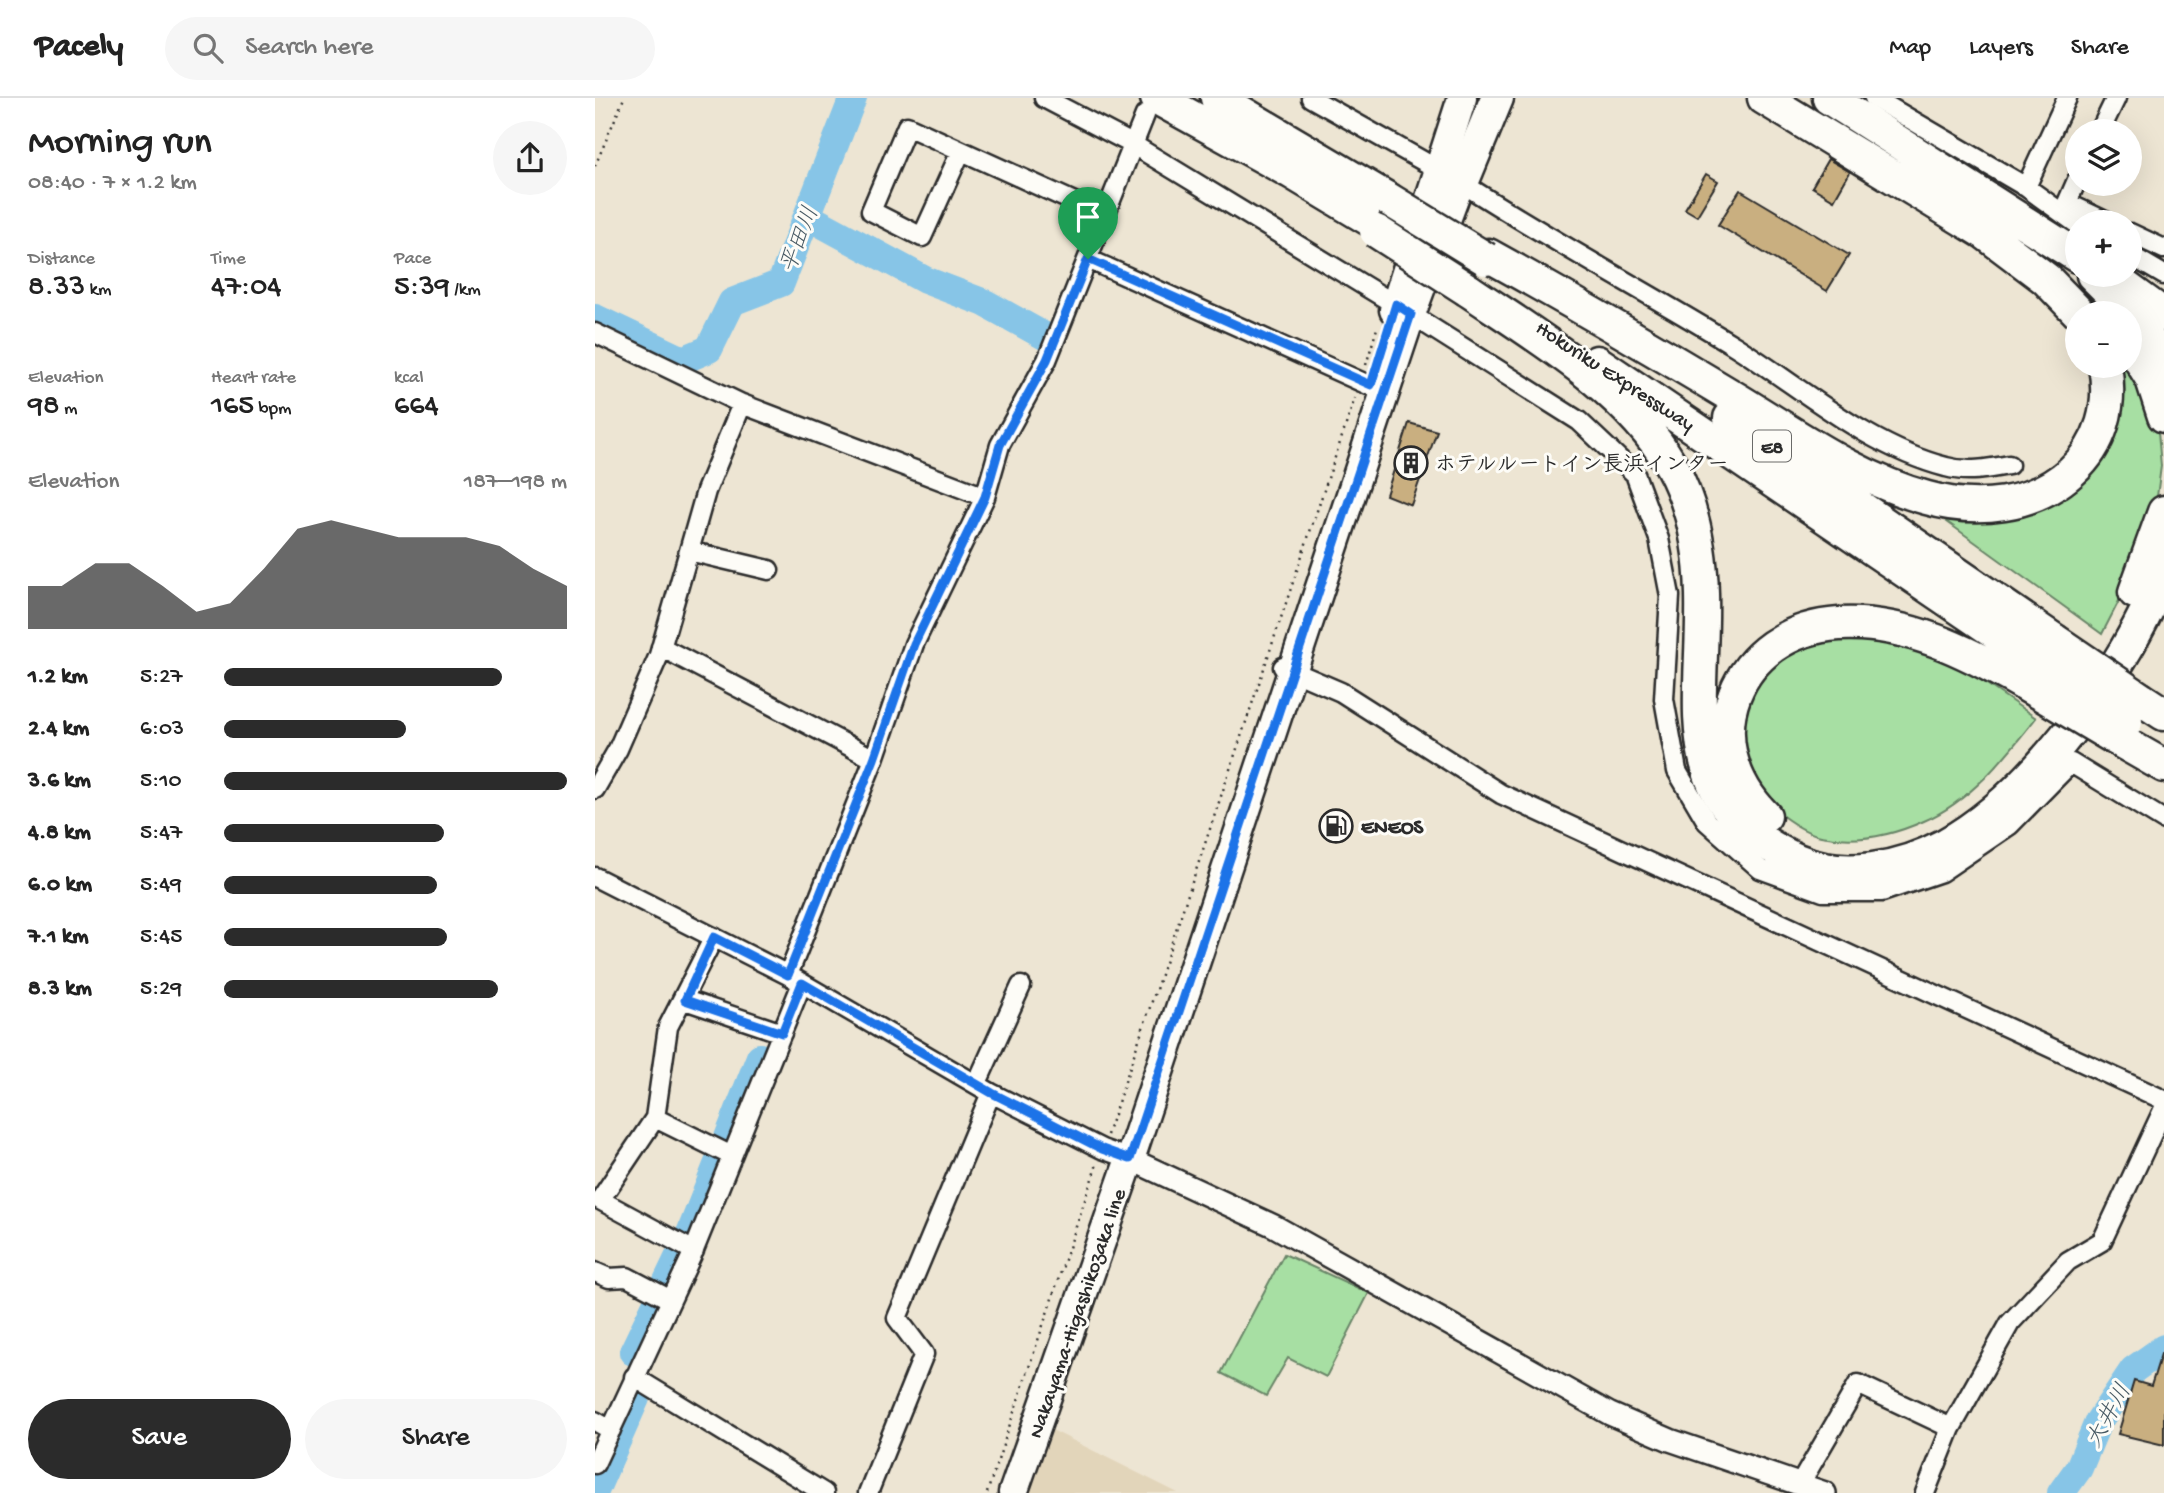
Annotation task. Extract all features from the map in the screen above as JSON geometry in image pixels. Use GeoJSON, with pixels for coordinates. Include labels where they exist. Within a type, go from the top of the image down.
{"type":"FeatureCollection","features":[{"type":"Feature","properties":{"kind":"highway"},"geometry":{"type":"LineString","coordinates":[[1450,177],[1497,98]]}},
{"type":"Feature","properties":{"kind":"highway"},"geometry":{"type":"LineString","coordinates":[[1766,98],[1985,233],[2063,277],[2091,301]]}},
{"type":"Feature","properties":{"kind":"highway"},"geometry":{"type":"LineString","coordinates":[[1829,98],[2055,216],[2065,234]]}},
{"type":"Feature","properties":{"kind":"highway","name":"Hokuriku Expressway"},"geometry":{"type":"LineString","coordinates":[[1151,106],[1206,109],[1381,218],[1424,220],[1478,272],[1727,416],[2039,662],[2137,718],[2164,747]]}},
{"type":"Feature","properties":{"kind":"highway"},"geometry":{"type":"LineString","coordinates":[[2055,216],[2065,236]]}},
{"type":"Feature","properties":{"kind":"highway"},"geometry":{"type":"LineString","coordinates":[[1381,218],[1478,272],[1620,329],[1856,469],[1905,492],[1941,501],[1972,506],[2012,502],[2031,496],[2064,479],[2087,454],[2103,424],[2107,405],[2106,378]]}},
{"type":"Feature","properties":{"kind":"highway"},"geometry":{"type":"LineString","coordinates":[[1985,233],[2046,279],[2067,301]]}},
{"type":"Feature","properties":{"kind":"highway"},"geometry":{"type":"LineString","coordinates":[[1478,272],[1559,353],[1607,392],[1637,421],[1669,462],[1690,508],[1701,564],[1699,712],[1707,767],[1730,809],[1746,827],[1764,842],[1803,862],[1822,867],[1862,870],[1901,863],[1943,845],[1986,817],[2048,757],[2089,704],[2128,644],[2164,572]]}},
{"type":"Feature","properties":{"kind":"highway"},"geometry":{"type":"LineString","coordinates":[[2105,287],[2129,311],[2164,362]]}},
{"type":"Feature","properties":{"kind":"highway"},"geometry":{"type":"LineString","coordinates":[[2125,287],[2164,315]]}},
{"type":"Feature","properties":{"kind":"highway"},"geometry":{"type":"LineString","coordinates":[[2142,363],[2152,379],[2164,416]]}},
{"type":"Feature","properties":{"kind":"highway"},"geometry":{"type":"LineString","coordinates":[[2164,512],[2150,557],[2127,609],[2074,694],[2013,767],[1951,820],[1907,841],[1884,847],[1860,850],[1817,846],[1782,829],[1760,811],[1744,791],[1729,756],[1727,739],[1730,706],[1746,673],[1778,644],[1818,627],[1859,624],[1911,633],[1963,652],[2039,662],[2137,718],[2164,766]]}},
{"type":"Feature","properties":{"kind":"main road","name":"Nakayama-Higashikozaka line"},"geometry":{"type":"LineString","coordinates":[[1450,177],[1462,98]]}},
{"type":"Feature","properties":{"kind":"main road","name":"Nakayama-Higashikozaka line"},"geometry":{"type":"LineString","coordinates":[[995,1493],[1287,669],[1398,306],[1450,177],[1487,98]]}},
{"type":"Feature","properties":{"kind":"main road","name":"Nakayama-Higashikozaka line"},"geometry":{"type":"LineString","coordinates":[[1013,1493],[1115,1154]]}},
{"type":"Feature","properties":{"kind":"street"},"geometry":{"type":"LineString","coordinates":[[1044,98],[1132,144],[1398,306],[1579,421],[1635,474],[1659,539],[1670,596],[1664,699],[1677,771],[1707,822],[1760,869],[1823,892],[1882,892],[1941,872],[2010,825],[2071,763],[2164,820]]}},
{"type":"Feature","properties":{"kind":"street"},"geometry":{"type":"LineString","coordinates":[[1311,98],[1737,347],[1848,421],[1881,439],[1947,468],[1976,471],[2009,466]]}},
{"type":"Feature","properties":{"kind":"street"},"geometry":{"type":"LineString","coordinates":[[1874,98],[2026,187],[2055,216],[2065,220]]}},
{"type":"Feature","properties":{"kind":"street"},"geometry":{"type":"LineString","coordinates":[[2026,187],[2067,98]]}},
{"type":"Feature","properties":{"kind":"street"},"geometry":{"type":"LineString","coordinates":[[2106,119],[2116,98]]}},
{"type":"Feature","properties":{"kind":"street"},"geometry":{"type":"LineString","coordinates":[[595,1464],[603,1426],[634,1377],[694,1251],[782,1033],[795,979],[914,644],[985,497],[1000,445],[1047,360],[1132,144],[1151,106]]}},
{"type":"Feature","properties":{"kind":"street"},"geometry":{"type":"LineString","coordinates":[[961,151],[922,237],[871,211],[907,126],[1105,216]]}},
{"type":"Feature","properties":{"kind":"street"},"geometry":{"type":"LineString","coordinates":[[2055,216],[2067,196]]}},
{"type":"Feature","properties":{"kind":"street"},"geometry":{"type":"LineString","coordinates":[[2055,216],[2065,217]]}},
{"type":"Feature","properties":{"kind":"street"},"geometry":{"type":"LineString","coordinates":[[2142,239],[2164,249]]}},
{"type":"Feature","properties":{"kind":"street"},"geometry":{"type":"LineString","coordinates":[[1088,259],[1373,386]]}},
{"type":"Feature","properties":{"kind":"street"},"geometry":{"type":"LineString","coordinates":[[2142,262],[2164,275]]}},
{"type":"Feature","properties":{"kind":"street"},"geometry":{"type":"LineString","coordinates":[[595,333],[742,404],[985,497]]}},
{"type":"Feature","properties":{"kind":"street"},"geometry":{"type":"LineString","coordinates":[[595,789],[618,749],[661,647],[706,491],[742,404]]}},
{"type":"Feature","properties":{"kind":"street"},"geometry":{"type":"LineString","coordinates":[[689,551],[769,570]]}},
{"type":"Feature","properties":{"kind":"street"},"geometry":{"type":"LineString","coordinates":[[661,647],[874,759]]}},
{"type":"Feature","properties":{"kind":"street"},"geometry":{"type":"LineString","coordinates":[[1287,669],[1341,692],[1501,794],[2164,1100]]}},
{"type":"Feature","properties":{"kind":"street"},"geometry":{"type":"LineString","coordinates":[[595,877],[795,979],[904,1045],[984,1088],[1115,1154],[1274,1226],[1610,1414],[1670,1440],[1825,1493]]}},
{"type":"Feature","properties":{"kind":"street"},"geometry":{"type":"LineString","coordinates":[[694,1251],[597,1199],[655,1118],[668,1027],[685,1000],[714,937]]}},
{"type":"Feature","properties":{"kind":"street"},"geometry":{"type":"LineString","coordinates":[[868,1493],[924,1354],[897,1318],[1021,986]]}},
{"type":"Feature","properties":{"kind":"street"},"geometry":{"type":"LineString","coordinates":[[685,1000],[782,1033]]}},
{"type":"Feature","properties":{"kind":"street"},"geometry":{"type":"LineString","coordinates":[[1925,1493],[1951,1428],[2010,1324],[2068,1261],[2102,1241],[2164,1108]]}},
{"type":"Feature","properties":{"kind":"street"},"geometry":{"type":"LineString","coordinates":[[655,1118],[732,1156]]}},
{"type":"Feature","properties":{"kind":"street"},"geometry":{"type":"LineString","coordinates":[[595,1272],[609,1278],[627,1278],[671,1300]]}},
{"type":"Feature","properties":{"kind":"street"},"geometry":{"type":"LineString","coordinates":[[634,1377],[824,1493]]}},
{"type":"Feature","properties":{"kind":"street"},"geometry":{"type":"LineString","coordinates":[[1800,1484],[1858,1384],[1951,1428]]}},
{"type":"Feature","properties":{"kind":"path"},"geometry":{"type":"LineString","coordinates":[[595,166],[624,98]]}},
{"type":"Feature","properties":{"kind":"path"},"geometry":{"type":"LineString","coordinates":[[987,1493],[1115,1154],[1398,306]]}},
{"type":"Feature","properties":{"kind":"shaded area"},"geometry":{"type":"Polygon","coordinates":[[[1048,1428],[1178,1493],[1026,1493],[1048,1428]]]}},
{"type":"Feature","properties":{"kind":"green space"},"geometry":{"type":"Polygon","coordinates":[[[2111,378],[2136,378],[2157,420],[2161,466],[2155,512],[2140,560],[2102,634],[1936,514],[2062,496],[2111,378]]]}},
{"type":"Feature","properties":{"kind":"green space"},"geometry":{"type":"Polygon","coordinates":[[[1850,635],[1932,652],[1965,669],[2036,718],[1986,777],[1957,802],[1924,821],[1899,831],[1847,839],[1821,836],[1803,829],[1765,801],[1752,780],[1743,751],[1739,721],[1748,694],[1771,665],[1799,649],[1850,635]]]}},
{"type":"Feature","properties":{"kind":"green space"},"geometry":{"type":"Polygon","coordinates":[[[1284,1254],[1369,1293],[1326,1377],[1288,1358],[1266,1396],[1221,1373],[1284,1254]]]}},
{"type":"Feature","properties":{"kind":"building"},"geometry":{"type":"Polygon","coordinates":[[[1828,159],[1850,172],[1834,200],[1812,187],[1828,159]]]}},
{"type":"Feature","properties":{"kind":"building"},"geometry":{"type":"Polygon","coordinates":[[[1706,174],[1718,181],[1697,216],[1685,209],[1706,174]]]}},
{"type":"Feature","properties":{"kind":"building"},"geometry":{"type":"Polygon","coordinates":[[[1740,190],[1849,255],[1827,291],[1718,225],[1740,190]]]}},
{"type":"Feature","properties":{"kind":"building","name":"ホテルルートイン長浜インター"},"geometry":{"type":"Polygon","coordinates":[[[1409,423],[1437,431],[1411,505],[1386,495],[1409,423]]]}},
{"type":"Feature","properties":{"kind":"building"},"geometry":{"type":"Polygon","coordinates":[[[2161,1354],[2164,1354],[2164,1445],[2118,1434],[2134,1381],[2151,1386],[2161,1354]]]}},
{"type":"Feature","properties":{"kind":"waterway","name":"平田川"},"geometry":{"type":"LineString","coordinates":[[595,318],[683,360],[709,349],[732,302],[781,283],[853,98]]}},
{"type":"Feature","properties":{"kind":"waterway"},"geometry":{"type":"LineString","coordinates":[[807,216],[925,280],[985,303],[1048,338]]}},
{"type":"Feature","properties":{"kind":"waterway"},"geometry":{"type":"LineString","coordinates":[[633,1352],[691,1231],[760,1057]]}},
{"type":"Feature","properties":{"kind":"waterway","name":"大井川"},"geometry":{"type":"LineString","coordinates":[[2061,1493],[2079,1468],[2098,1422],[2133,1370],[2164,1348]]}},
{"type":"Feature","properties":{"kind":"waterway"},"geometry":{"type":"LineString","coordinates":[[595,1491],[636,1398]]}},
{"type":"Feature","properties":{"kind":"place","name":"ホテルルートイン長浜インター"},"geometry":{"type":"Point","coordinates":[1411,463]}},
{"type":"Feature","properties":{"kind":"place","name":"ENEOS"},"geometry":{"type":"Point","coordinates":[1336,826]}},
{"type":"Feature","properties":{"kind":"route"},"geometry":{"type":"LineString","coordinates":[[1088,259],[1371,385],[1396,304],[1411,314],[1130,1159],[1102,1149],[992,1093],[904,1045],[802,983],[782,1033],[685,1000],[714,937],[788,975],[874,759],[914,644],[985,497],[1000,445],[1047,360],[1088,259]]}}]}
